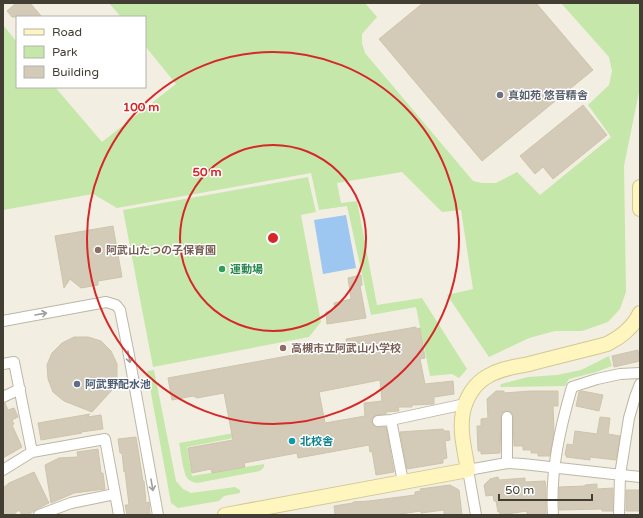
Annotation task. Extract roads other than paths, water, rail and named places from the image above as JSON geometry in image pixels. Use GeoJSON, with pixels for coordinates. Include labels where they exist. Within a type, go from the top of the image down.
{"type":"FeatureCollection","features":[{"type":"Feature","properties":{"kind":"street"},"geometry":{"type":"LineString","coordinates":[[640,187],[640,209]]}},
{"type":"Feature","properties":{"kind":"street"},"geometry":{"type":"LineString","coordinates":[[3,321],[106,302],[116,305],[120,310],[158,515]]}},
{"type":"Feature","properties":{"kind":"street"},"geometry":{"type":"LineString","coordinates":[[476,515],[462,423],[462,413],[465,404],[474,388],[492,374],[504,369],[607,344],[619,338],[630,328],[640,313]]}},
{"type":"Feature","properties":{"kind":"street"},"geometry":{"type":"LineString","coordinates":[[3,364],[14,362],[32,452]]}},
{"type":"Feature","properties":{"kind":"street"},"geometry":{"type":"LineString","coordinates":[[553,515],[554,468],[565,412],[572,387],[620,374],[640,373]]}},
{"type":"Feature","properties":{"kind":"street"},"geometry":{"type":"LineString","coordinates":[[619,515],[620,475],[629,418],[640,384]]}},
{"type":"Feature","properties":{"kind":"street"},"geometry":{"type":"LineString","coordinates":[[3,397],[20,390]]}},
{"type":"Feature","properties":{"kind":"street"},"geometry":{"type":"LineString","coordinates":[[378,421],[391,420],[465,404]]}},
{"type":"Feature","properties":{"kind":"street"},"geometry":{"type":"LineString","coordinates":[[507,417],[507,463]]}},
{"type":"Feature","properties":{"kind":"street"},"geometry":{"type":"LineString","coordinates":[[391,420],[403,482]]}},
{"type":"Feature","properties":{"kind":"street"},"geometry":{"type":"LineString","coordinates":[[3,470],[32,452],[104,439],[119,515]]}},
{"type":"Feature","properties":{"kind":"street"},"geometry":{"type":"LineString","coordinates":[[232,514],[507,463],[640,477]]}},
{"type":"Feature","properties":{"kind":"street"},"geometry":{"type":"LineString","coordinates":[[39,515],[71,503],[115,494]]}},
{"type":"Feature","properties":{"kind":"water"},"geometry":{"type":"Polygon","coordinates":[[[346,215],[356,268],[323,274],[314,220],[346,215]]]}},
{"type":"Feature","properties":{"kind":"place","name":"真如苑 悠音精舎"},"geometry":{"type":"Point","coordinates":[500,95]}},
{"type":"Feature","properties":{"kind":"place","name":"阿武山たつの子保育園"},"geometry":{"type":"Point","coordinates":[98,250]}},
{"type":"Feature","properties":{"kind":"place","name":"運動場"},"geometry":{"type":"Point","coordinates":[222,269]}},
{"type":"Feature","properties":{"kind":"place","name":"高槻市立阿武山小学校"},"geometry":{"type":"Point","coordinates":[283,348]}},
{"type":"Feature","properties":{"kind":"place","name":"阿武野配水池"},"geometry":{"type":"Point","coordinates":[77,384]}},
{"type":"Feature","properties":{"kind":"place","name":"北校舎"},"geometry":{"type":"Point","coordinates":[292,441]}}]}
